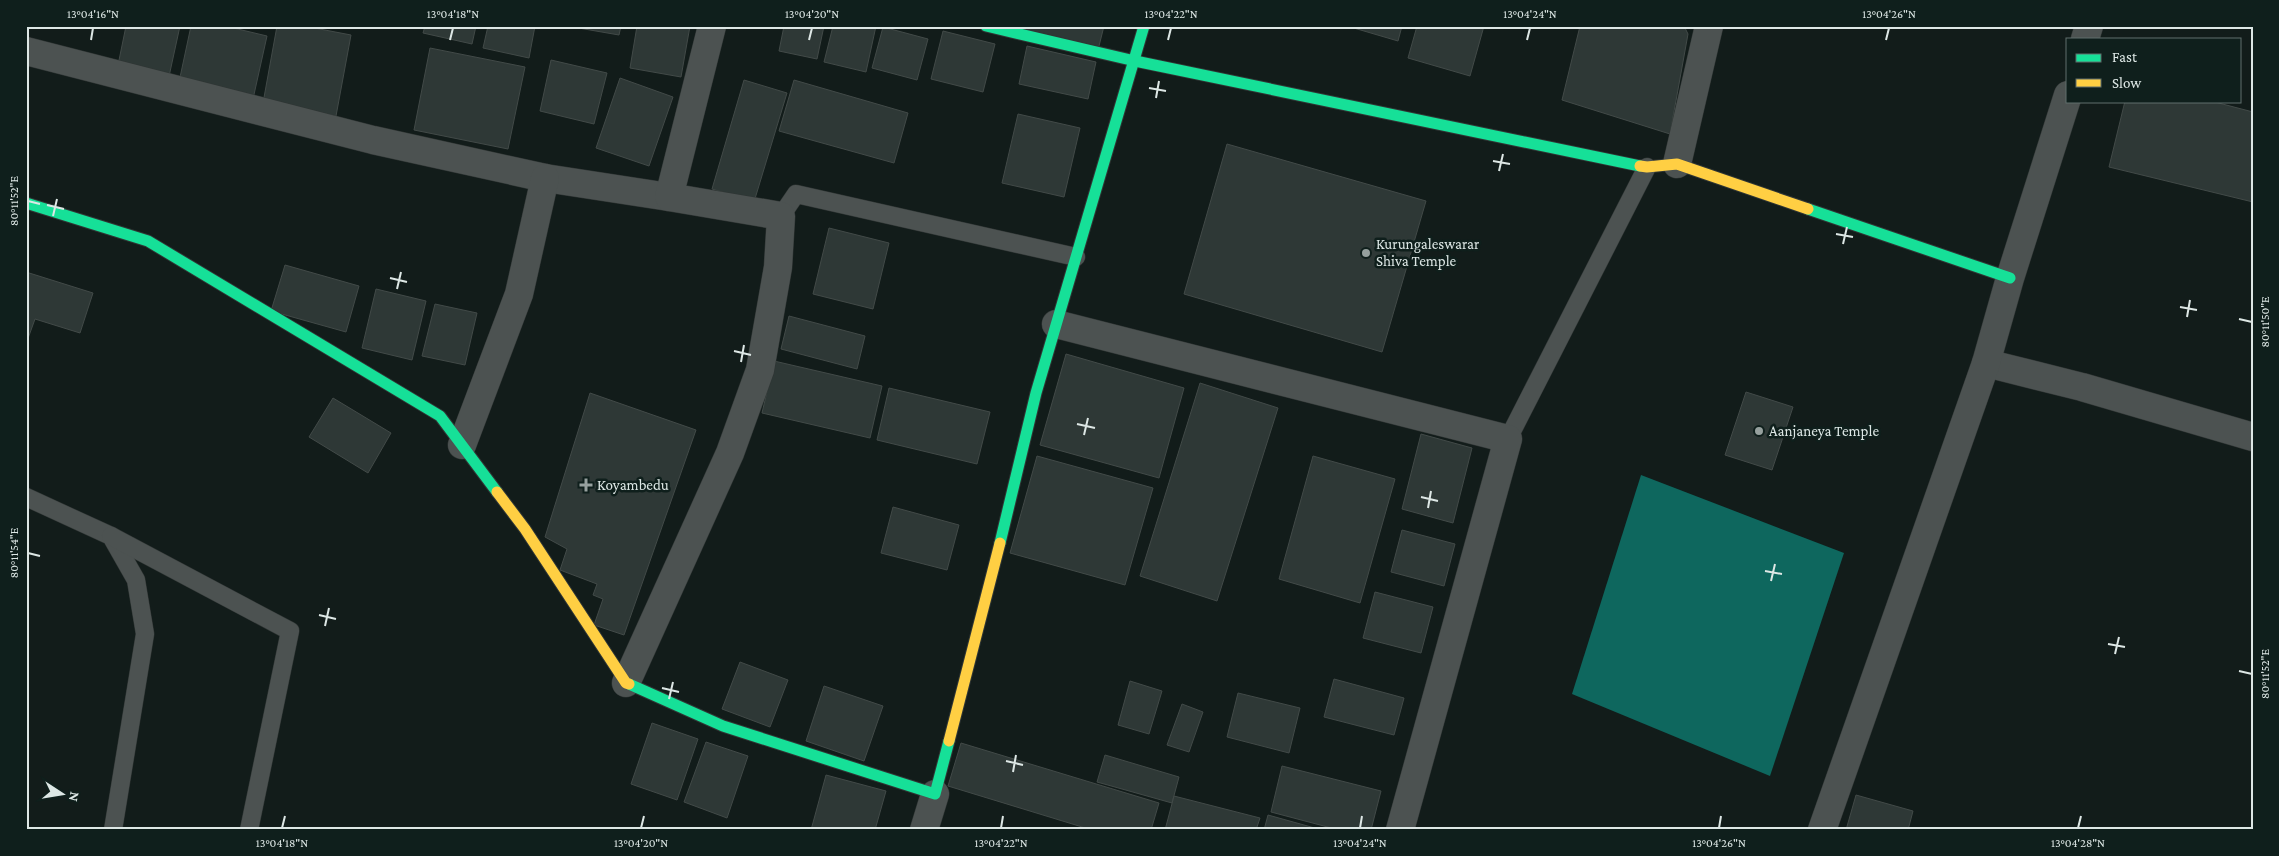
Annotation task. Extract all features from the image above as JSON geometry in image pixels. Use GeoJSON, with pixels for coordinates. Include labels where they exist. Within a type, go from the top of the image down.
{"type":"FeatureCollection","features":[{"type":"Feature","properties":{"kind":"street"},"geometry":{"type":"LineString","coordinates":[[669,197],[712,26]]}},
{"type":"Feature","properties":{"kind":"street"},"geometry":{"type":"LineString","coordinates":[[986,26],[1135,61],[1647,167],[1677,164],[2010,278]]}},
{"type":"Feature","properties":{"kind":"street"},"geometry":{"type":"LineString","coordinates":[[924,830],[976,641],[1036,393],[1144,26]]}},
{"type":"Feature","properties":{"kind":"street"},"geometry":{"type":"LineString","coordinates":[[1677,164],[1709,26]]}},
{"type":"Feature","properties":{"kind":"street"},"geometry":{"type":"LineString","coordinates":[[26,51],[373,140],[545,178],[781,216],[778,267],[760,370],[730,453],[626,683]]}},
{"type":"Feature","properties":{"kind":"street"},"geometry":{"type":"LineString","coordinates":[[1822,830],[1986,363],[2010,278],[2066,101]]}},
{"type":"Feature","properties":{"kind":"street"},"geometry":{"type":"LineString","coordinates":[[462,445],[519,294],[545,178]]}},
{"type":"Feature","properties":{"kind":"street"},"geometry":{"type":"LineString","coordinates":[[26,203],[148,241],[440,416],[525,529],[626,683],[723,726],[935,794]]}},
{"type":"Feature","properties":{"kind":"street"},"geometry":{"type":"LineString","coordinates":[[1056,324],[1508,439],[1400,830]]}},
{"type":"Feature","properties":{"kind":"street"},"geometry":{"type":"LineString","coordinates":[[1986,363],[2082,387],[2253,437]]}},
{"type":"Feature","properties":{"kind":"lane"},"geometry":{"type":"LineString","coordinates":[[1508,439],[1647,167]]}},
{"type":"Feature","properties":{"kind":"lane"},"geometry":{"type":"LineString","coordinates":[[781,216],[796,194],[1076,257]]}},
{"type":"Feature","properties":{"kind":"lane"},"geometry":{"type":"LineString","coordinates":[[26,498],[111,536],[290,631],[248,830]]}},
{"type":"Feature","properties":{"kind":"lane"},"geometry":{"type":"LineString","coordinates":[[111,536],[136,580],[145,634],[113,830]]}},
{"type":"Feature","properties":{"kind":"shaded area"},"geometry":{"type":"Polygon","coordinates":[[[1641,475],[1844,553],[1770,776],[1572,694],[1641,475]]]}},
{"type":"Feature","properties":{"kind":"building"},"geometry":{"type":"Polygon","coordinates":[[[126,26],[180,26],[168,81],[117,70],[126,26]]]}},
{"type":"Feature","properties":{"kind":"building"},"geometry":{"type":"Polygon","coordinates":[[[191,26],[225,26],[267,36],[253,99],[179,82],[191,26]]]}},
{"type":"Feature","properties":{"kind":"building"},"geometry":{"type":"Polygon","coordinates":[[[277,26],[304,26],[351,35],[336,116],[263,103],[277,26]]]}},
{"type":"Feature","properties":{"kind":"building"},"geometry":{"type":"Polygon","coordinates":[[[425,26],[476,26],[472,44],[423,33],[425,26]]]}},
{"type":"Feature","properties":{"kind":"building"},"geometry":{"type":"Polygon","coordinates":[[[488,26],[535,26],[529,58],[483,48],[488,26]]]}},
{"type":"Feature","properties":{"kind":"building"},"geometry":{"type":"Polygon","coordinates":[[[567,26],[621,26],[619,35],[567,26]]]}},
{"type":"Feature","properties":{"kind":"building"},"geometry":{"type":"Polygon","coordinates":[[[637,26],[690,26],[681,77],[630,68],[637,26]]]}},
{"type":"Feature","properties":{"kind":"building"},"geometry":{"type":"Polygon","coordinates":[[[784,26],[824,26],[817,59],[779,51],[784,26]]]}},
{"type":"Feature","properties":{"kind":"building"},"geometry":{"type":"Polygon","coordinates":[[[833,26],[876,26],[866,72],[824,62],[833,26]]]}},
{"type":"Feature","properties":{"kind":"building"},"geometry":{"type":"Polygon","coordinates":[[[1013,26],[1104,26],[1098,50],[1013,26]]]}},
{"type":"Feature","properties":{"kind":"building"},"geometry":{"type":"Polygon","coordinates":[[[1347,26],[1402,26],[1398,41],[1347,26]]]}},
{"type":"Feature","properties":{"kind":"building"},"geometry":{"type":"Polygon","coordinates":[[[1417,26],[1484,26],[1470,76],[1408,58],[1417,26]]]}},
{"type":"Feature","properties":{"kind":"building"},"geometry":{"type":"Polygon","coordinates":[[[1580,26],[1684,26],[1688,34],[1670,134],[1562,100],[1580,26]]]}},
{"type":"Feature","properties":{"kind":"building"},"geometry":{"type":"Polygon","coordinates":[[[883,27],[928,39],[917,80],[872,68],[883,27]]]}},
{"type":"Feature","properties":{"kind":"building"},"geometry":{"type":"Polygon","coordinates":[[[943,31],[995,44],[983,92],[931,79],[943,31]]]}},
{"type":"Feature","properties":{"kind":"building"},"geometry":{"type":"Polygon","coordinates":[[[1027,46],[1096,62],[1088,99],[1019,84],[1027,46]]]}},
{"type":"Feature","properties":{"kind":"building"},"geometry":{"type":"Polygon","coordinates":[[[430,48],[525,67],[508,149],[414,130],[430,48]]]}},
{"type":"Feature","properties":{"kind":"building"},"geometry":{"type":"Polygon","coordinates":[[[551,60],[607,73],[594,124],[540,111],[551,60]]]}},
{"type":"Feature","properties":{"kind":"building"},"geometry":{"type":"Polygon","coordinates":[[[620,78],[673,97],[649,166],[596,148],[620,78]]]}},
{"type":"Feature","properties":{"kind":"building"},"geometry":{"type":"Polygon","coordinates":[[[744,80],[787,93],[754,202],[712,189],[744,80]]]}},
{"type":"Feature","properties":{"kind":"building"},"geometry":{"type":"Polygon","coordinates":[[[794,80],[908,113],[894,163],[779,131],[794,80]]]}},
{"type":"Feature","properties":{"kind":"building"},"geometry":{"type":"Polygon","coordinates":[[[2125,102],[2215,102],[2253,112],[2253,202],[2109,167],[2125,102]]]}},
{"type":"Feature","properties":{"kind":"building"},"geometry":{"type":"Polygon","coordinates":[[[1018,114],[1080,128],[1064,197],[1002,183],[1018,114]]]}},
{"type":"Feature","properties":{"kind":"building"},"geometry":{"type":"Polygon","coordinates":[[[1227,144],[1426,201],[1382,352],[1184,294],[1227,144]]]}},
{"type":"Feature","properties":{"kind":"building"},"geometry":{"type":"Polygon","coordinates":[[[829,228],[889,243],[873,309],[813,294],[829,228]]]}},
{"type":"Feature","properties":{"kind":"building"},"geometry":{"type":"Polygon","coordinates":[[[285,265],[359,286],[346,332],[271,311],[285,265]]]}},
{"type":"Feature","properties":{"kind":"building"},"geometry":{"type":"Polygon","coordinates":[[[26,272],[93,293],[80,333],[35,319],[26,344],[26,272]]]}},
{"type":"Feature","properties":{"kind":"building"},"geometry":{"type":"Polygon","coordinates":[[[376,289],[426,301],[412,360],[362,348],[376,289]]]}},
{"type":"Feature","properties":{"kind":"building"},"geometry":{"type":"Polygon","coordinates":[[[435,304],[477,313],[465,365],[422,356],[435,304]]]}},
{"type":"Feature","properties":{"kind":"building"},"geometry":{"type":"Polygon","coordinates":[[[789,316],[865,336],[857,369],[781,349],[789,316]]]}},
{"type":"Feature","properties":{"kind":"building"},"geometry":{"type":"Polygon","coordinates":[[[1066,354],[1184,388],[1159,478],[1040,445],[1066,354]]]}},
{"type":"Feature","properties":{"kind":"building"},"geometry":{"type":"Polygon","coordinates":[[[774,361],[882,386],[870,438],[762,413],[774,361]]]}},
{"type":"Feature","properties":{"kind":"building"},"geometry":{"type":"Polygon","coordinates":[[[1200,383],[1278,408],[1217,601],[1140,576],[1200,383]]]}},
{"type":"Feature","properties":{"kind":"building"},"geometry":{"type":"Polygon","coordinates":[[[889,388],[990,412],[977,464],[877,440],[889,388]]]}},
{"type":"Feature","properties":{"kind":"building","name":"Aanjaneya Temple"},"geometry":{"type":"Polygon","coordinates":[[[1746,392],[1793,407],[1772,470],[1725,455],[1746,392]]]}},
{"type":"Feature","properties":{"kind":"building"},"geometry":{"type":"Polygon","coordinates":[[[590,393],[696,430],[624,635],[594,625],[603,599],[593,595],[597,584],[560,570],[567,549],[545,537],[590,393]]]}},
{"type":"Feature","properties":{"kind":"building"},"geometry":{"type":"Polygon","coordinates":[[[333,398],[391,433],[368,473],[309,437],[333,398]]]}},
{"type":"Feature","properties":{"kind":"building"},"geometry":{"type":"Polygon","coordinates":[[[1421,434],[1472,448],[1453,523],[1402,509],[1421,434]]]}},
{"type":"Feature","properties":{"kind":"building"},"geometry":{"type":"Polygon","coordinates":[[[1037,456],[1153,488],[1125,585],[1010,553],[1037,456]]]}},
{"type":"Feature","properties":{"kind":"building"},"geometry":{"type":"Polygon","coordinates":[[[1313,456],[1395,479],[1360,603],[1279,579],[1313,456]]]}},
{"type":"Feature","properties":{"kind":"building"},"geometry":{"type":"Polygon","coordinates":[[[893,507],[959,525],[947,570],[881,553],[893,507]]]}},
{"type":"Feature","properties":{"kind":"building"},"geometry":{"type":"Polygon","coordinates":[[[1402,530],[1455,544],[1444,586],[1391,572],[1402,530]]]}},
{"type":"Feature","properties":{"kind":"building"},"geometry":{"type":"Polygon","coordinates":[[[1375,592],[1433,607],[1421,653],[1363,638],[1375,592]]]}},
{"type":"Feature","properties":{"kind":"building"},"geometry":{"type":"Polygon","coordinates":[[[740,662],[788,680],[770,727],[722,709],[740,662]]]}},
{"type":"Feature","properties":{"kind":"building"},"geometry":{"type":"Polygon","coordinates":[[[1334,679],[1404,698],[1394,735],[1324,717],[1334,679]]]}},
{"type":"Feature","properties":{"kind":"building"},"geometry":{"type":"Polygon","coordinates":[[[1130,681],[1162,691],[1149,734],[1118,725],[1130,681]]]}},
{"type":"Feature","properties":{"kind":"building"},"geometry":{"type":"Polygon","coordinates":[[[824,686],[883,706],[864,761],[806,741],[824,686]]]}},
{"type":"Feature","properties":{"kind":"building"},"geometry":{"type":"Polygon","coordinates":[[[1238,693],[1300,708],[1289,753],[1227,737],[1238,693]]]}},
{"type":"Feature","properties":{"kind":"building"},"geometry":{"type":"Polygon","coordinates":[[[1182,704],[1203,712],[1189,752],[1167,745],[1182,704]]]}},
{"type":"Feature","properties":{"kind":"building"},"geometry":{"type":"Polygon","coordinates":[[[652,723],[698,739],[677,800],[631,784],[652,723]]]}},
{"type":"Feature","properties":{"kind":"building"},"geometry":{"type":"Polygon","coordinates":[[[706,742],[748,756],[727,818],[684,802],[706,742]]]}},
{"type":"Feature","properties":{"kind":"building"},"geometry":{"type":"Polygon","coordinates":[[[961,743],[1159,803],[1151,830],[1092,830],[948,786],[961,743]]]}},
{"type":"Feature","properties":{"kind":"building"},"geometry":{"type":"Polygon","coordinates":[[[1105,755],[1179,777],[1172,803],[1097,782],[1105,755]]]}},
{"type":"Feature","properties":{"kind":"building"},"geometry":{"type":"Polygon","coordinates":[[[1282,766],[1381,791],[1371,830],[1339,830],[1271,812],[1282,766]]]}},
{"type":"Feature","properties":{"kind":"building"},"geometry":{"type":"Polygon","coordinates":[[[826,775],[886,791],[875,830],[811,830],[826,775]]]}},
{"type":"Feature","properties":{"kind":"building"},"geometry":{"type":"Polygon","coordinates":[[[1856,795],[1913,811],[1908,830],[1846,830],[1856,795]]]}},
{"type":"Feature","properties":{"kind":"building"},"geometry":{"type":"Polygon","coordinates":[[[1174,796],[1260,818],[1256,830],[1165,830],[1174,796]]]}},
{"type":"Feature","properties":{"kind":"building"},"geometry":{"type":"Polygon","coordinates":[[[1268,815],[1322,830],[1264,830],[1268,815]]]}},
{"type":"Feature","properties":{"kind":"traffic: fast"},"geometry":{"type":"LineString","coordinates":[[986,26],[1135,61],[1640,166]]}},
{"type":"Feature","properties":{"kind":"traffic: fast"},"geometry":{"type":"LineString","coordinates":[[1000,543],[1036,393],[1144,26]]}},
{"type":"Feature","properties":{"kind":"traffic: fast"},"geometry":{"type":"LineString","coordinates":[[26,203],[148,241],[440,416],[497,492]]}},
{"type":"Feature","properties":{"kind":"traffic: fast"},"geometry":{"type":"LineString","coordinates":[[1808,209],[2010,278]]}},
{"type":"Feature","properties":{"kind":"traffic: fast"},"geometry":{"type":"LineString","coordinates":[[629,684],[723,726],[935,794],[949,741]]}},
{"type":"Feature","properties":{"kind":"traffic: slow"},"geometry":{"type":"LineString","coordinates":[[1640,166],[1677,164],[1808,209]]}},
{"type":"Feature","properties":{"kind":"traffic: slow"},"geometry":{"type":"LineString","coordinates":[[497,492],[525,529],[626,683],[629,684]]}},
{"type":"Feature","properties":{"kind":"traffic: slow"},"geometry":{"type":"LineString","coordinates":[[949,741],[1000,543]]}},
{"type":"Feature","properties":{"kind":"place","name":"Kurungaleswarar Shiva Temple"},"geometry":{"type":"Point","coordinates":[1366,253]}},
{"type":"Feature","properties":{"kind":"place","name":"Aanjaneya Temple"},"geometry":{"type":"Point","coordinates":[1759,431]}},
{"type":"Feature","properties":{"kind":"place","name":"Koyambedu"},"geometry":{"type":"Point","coordinates":[586,485]}}]}
